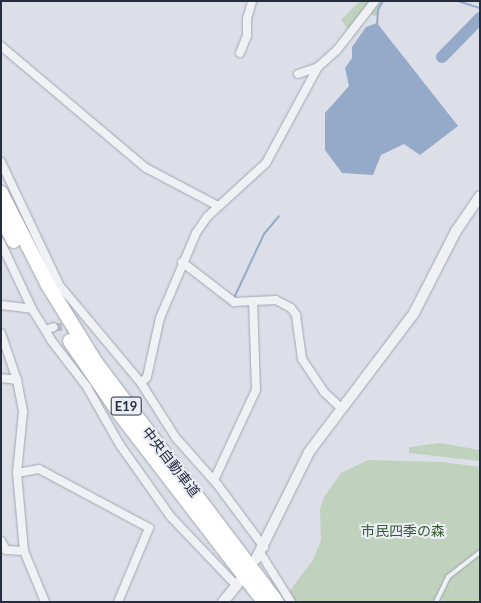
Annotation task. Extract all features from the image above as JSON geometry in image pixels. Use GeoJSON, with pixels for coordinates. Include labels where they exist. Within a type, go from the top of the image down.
{"type":"FeatureCollection","features":[{"type":"Feature","properties":{"kind":"highway","name":"中央自動車道"},"geometry":{"type":"LineString","coordinates":[[1,193],[48,285],[96,363],[277,602]]}},
{"type":"Feature","properties":{"kind":"highway","name":"中央自動車道"},"geometry":{"type":"LineString","coordinates":[[1,216],[88,369],[264,602]]}},
{"type":"Feature","properties":{"kind":"street"},"geometry":{"type":"LineString","coordinates":[[240,53],[252,1]]}},
{"type":"Feature","properties":{"kind":"street"},"geometry":{"type":"LineString","coordinates":[[141,383],[147,377],[160,318],[182,262],[196,233],[218,206],[276,151],[318,67],[337,50],[375,1]]}},
{"type":"Feature","properties":{"kind":"street"},"geometry":{"type":"LineString","coordinates":[[1,46],[146,168],[218,206]]}},
{"type":"Feature","properties":{"kind":"street"},"geometry":{"type":"LineString","coordinates":[[298,74],[318,67]]}},
{"type":"Feature","properties":{"kind":"street"},"geometry":{"type":"LineString","coordinates":[[1,162],[60,286],[89,323],[141,383],[176,438],[214,480],[291,602]]}},
{"type":"Feature","properties":{"kind":"street"},"geometry":{"type":"LineString","coordinates":[[260,553],[309,452],[340,407],[414,313],[456,231],[480,196]]}},
{"type":"Feature","properties":{"kind":"street"},"geometry":{"type":"LineString","coordinates":[[1,243],[32,309],[45,330],[87,387],[120,445],[171,517],[238,583],[223,602]]}},
{"type":"Feature","properties":{"kind":"street"},"geometry":{"type":"LineString","coordinates":[[182,262],[234,302],[276,300],[291,308],[296,316],[302,359],[324,392],[340,407]]}},
{"type":"Feature","properties":{"kind":"street"},"geometry":{"type":"LineString","coordinates":[[214,480],[256,390],[253,301]]}},
{"type":"Feature","properties":{"kind":"street"},"geometry":{"type":"LineString","coordinates":[[1,305],[32,309]]}},
{"type":"Feature","properties":{"kind":"street"},"geometry":{"type":"LineString","coordinates":[[82,327],[89,323]]}},
{"type":"Feature","properties":{"kind":"street"},"geometry":{"type":"LineString","coordinates":[[45,330],[54,327]]}},
{"type":"Feature","properties":{"kind":"street"},"geometry":{"type":"LineString","coordinates":[[1,333],[17,380],[23,412],[17,472],[24,551],[44,601]]}},
{"type":"Feature","properties":{"kind":"street"},"geometry":{"type":"LineString","coordinates":[[1,378],[17,380]]}},
{"type":"Feature","properties":{"kind":"street"},"geometry":{"type":"LineString","coordinates":[[17,472],[39,469],[150,528],[118,602]]}},
{"type":"Feature","properties":{"kind":"street"},"geometry":{"type":"LineString","coordinates":[[1,541],[4,553],[24,551]]}},
{"type":"Feature","properties":{"kind":"lane"},"geometry":{"type":"LineString","coordinates":[[436,602],[448,577],[480,552]]}},
{"type":"Feature","properties":{"kind":"green space"},"geometry":{"type":"Polygon","coordinates":[[[360,1],[382,1],[376,16],[368,14],[348,29],[341,20],[360,1]]]}},
{"type":"Feature","properties":{"kind":"green space"},"geometry":{"type":"Polygon","coordinates":[[[440,443],[480,450],[480,461],[409,453],[409,447],[440,443]]]}},
{"type":"Feature","properties":{"kind":"green space","name":"市民四季の森"},"geometry":{"type":"Polygon","coordinates":[[[368,460],[442,462],[480,467],[480,602],[294,602],[288,593],[313,560],[321,540],[320,509],[324,497],[341,473],[368,460]]]}},
{"type":"Feature","properties":{"kind":"water"},"geometry":{"type":"Polygon","coordinates":[[[377,23],[458,126],[420,155],[404,144],[381,155],[373,175],[342,173],[325,150],[325,113],[349,86],[345,68],[352,58],[352,47],[366,27],[377,23]]]}},
{"type":"Feature","properties":{"kind":"waterway"},"geometry":{"type":"LineString","coordinates":[[377,25],[378,10],[383,1]]}},
{"type":"Feature","properties":{"kind":"waterway"},"geometry":{"type":"LineString","coordinates":[[458,1],[480,8]]}},
{"type":"Feature","properties":{"kind":"waterway"},"geometry":{"type":"LineString","coordinates":[[442,57],[480,18]]}},
{"type":"Feature","properties":{"kind":"waterway"},"geometry":{"type":"LineString","coordinates":[[234,298],[264,234],[279,216]]}},
{"type":"Feature","properties":{"kind":"tunnel"},"geometry":{"type":"LineString","coordinates":[[54,327],[75,327]]}}]}
